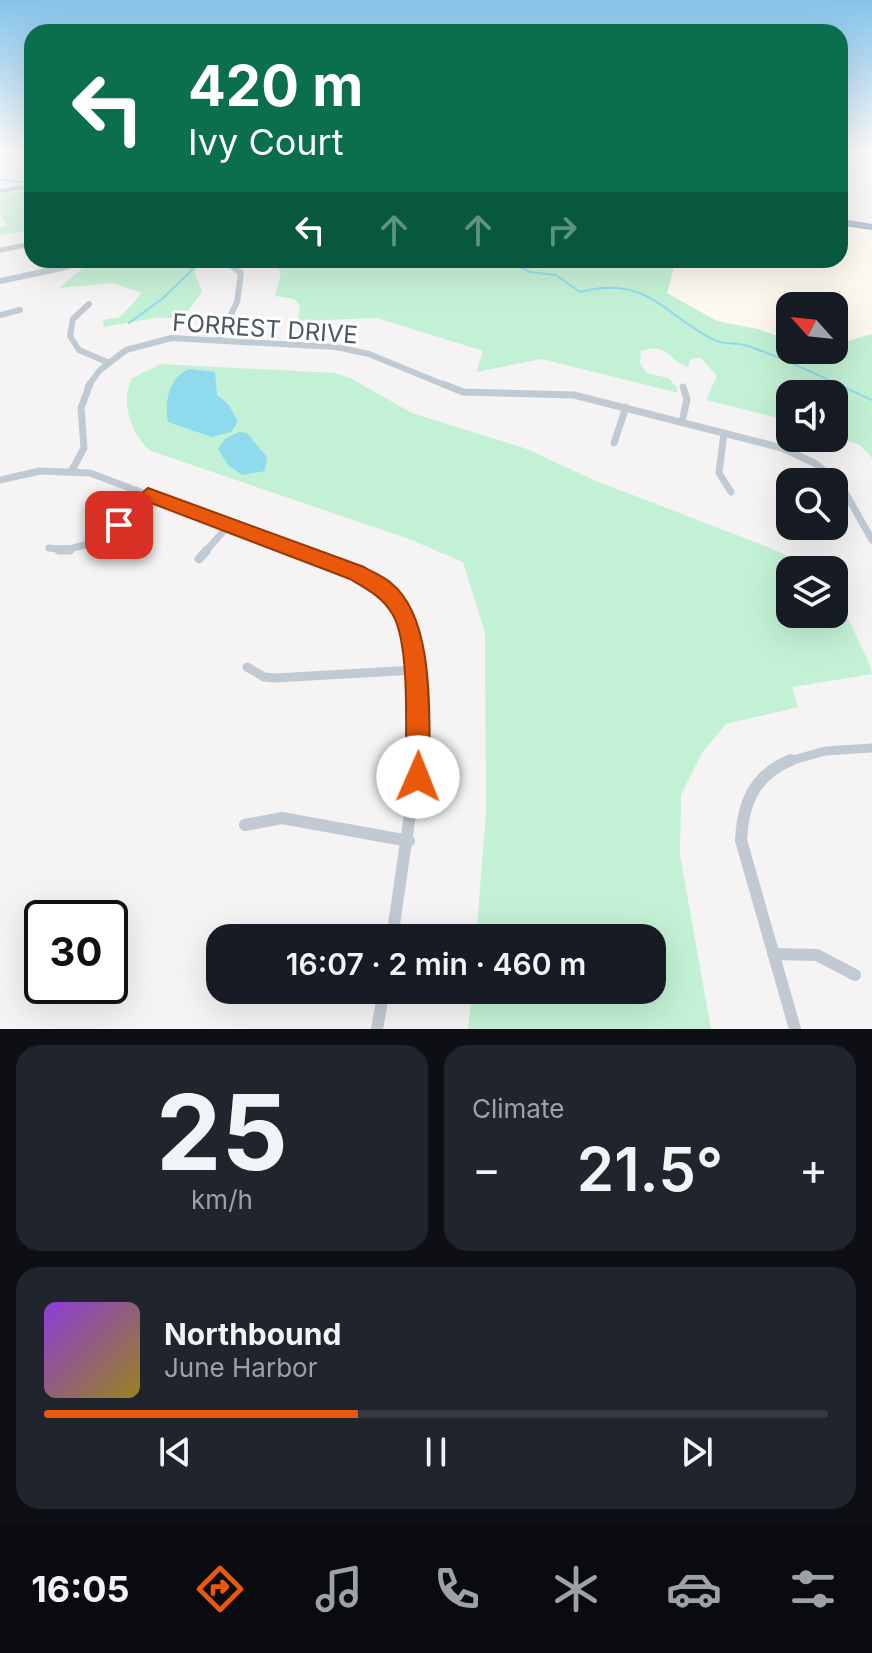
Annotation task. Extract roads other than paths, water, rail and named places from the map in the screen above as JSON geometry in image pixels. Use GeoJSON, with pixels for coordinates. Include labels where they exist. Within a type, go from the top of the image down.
{"type":"FeatureCollection","features":[{"type":"Feature","properties":{"kind":"highway"},"geometry":{"type":"LineString","coordinates":[[848,221],[872,225]]}},
{"type":"Feature","properties":{"kind":"street"},"geometry":{"type":"LineString","coordinates":[[0,250],[24,246]]}},
{"type":"Feature","properties":{"kind":"street"},"geometry":{"type":"LineString","coordinates":[[0,281],[61,268]]}},
{"type":"Feature","properties":{"kind":"street"},"geometry":{"type":"LineString","coordinates":[[218,341],[241,288],[241,273],[234,268]]}},
{"type":"Feature","properties":{"kind":"street"},"geometry":{"type":"LineString","coordinates":[[89,304],[73,319],[70,336],[84,354],[107,362]]}},
{"type":"Feature","properties":{"kind":"street"},"geometry":{"type":"LineString","coordinates":[[0,315],[20,310]]}},
{"type":"Feature","properties":{"kind":"street","name":"FORREST DRIVE"},"geometry":{"type":"LineString","coordinates":[[72,470],[84,448],[83,396],[107,362],[126,350],[151,341],[218,341],[343,348],[369,354],[463,392],[567,393],[782,448],[822,468],[846,491],[872,540]]}},
{"type":"Feature","properties":{"kind":"street"},"geometry":{"type":"LineString","coordinates":[[682,422],[687,399],[683,387]]}},
{"type":"Feature","properties":{"kind":"street"},"geometry":{"type":"LineString","coordinates":[[614,443],[626,407]]}},
{"type":"Feature","properties":{"kind":"street"},"geometry":{"type":"LineString","coordinates":[[724,433],[719,473],[731,492]]}},
{"type":"Feature","properties":{"kind":"street"},"geometry":{"type":"LineString","coordinates":[[0,480],[40,471],[72,470],[148,494],[357,573],[384,589],[406,619],[415,670],[419,760],[394,924]]}},
{"type":"Feature","properties":{"kind":"street"},"geometry":{"type":"LineString","coordinates":[[49,548],[64,550],[93,542],[119,525],[148,494]]}},
{"type":"Feature","properties":{"kind":"street"},"geometry":{"type":"LineString","coordinates":[[199,559],[229,525]]}},
{"type":"Feature","properties":{"kind":"street"},"geometry":{"type":"LineString","coordinates":[[247,667],[264,677],[275,678],[415,670]]}},
{"type":"Feature","properties":{"kind":"street"},"geometry":{"type":"LineString","coordinates":[[795,1029],[744,854],[741,825],[749,795],[764,774],[789,760],[837,749],[872,748]]}},
{"type":"Feature","properties":{"kind":"street"},"geometry":{"type":"LineString","coordinates":[[245,825],[282,818],[409,841]]}},
{"type":"Feature","properties":{"kind":"street"},"geometry":{"type":"LineString","coordinates":[[773,954],[817,955],[855,975]]}},
{"type":"Feature","properties":{"kind":"street"},"geometry":{"type":"LineString","coordinates":[[377,1029],[381,1004]]}},
{"type":"Feature","properties":{"kind":"water"},"geometry":{"type":"Polygon","coordinates":[[[189,369],[215,372],[217,395],[229,405],[238,422],[231,432],[212,437],[168,422],[170,391],[177,378],[189,369]]]}},
{"type":"Feature","properties":{"kind":"water"},"geometry":{"type":"Polygon","coordinates":[[[239,432],[247,433],[267,457],[265,471],[242,475],[228,465],[218,449],[225,439],[239,432]]]}},
{"type":"Feature","properties":{"kind":"waterway"},"geometry":{"type":"LineString","coordinates":[[129,323],[162,299],[191,268]]}},
{"type":"Feature","properties":{"kind":"waterway"},"geometry":{"type":"LineString","coordinates":[[522,268],[556,275],[580,292],[603,288],[637,292],[716,341],[764,352],[872,400]]}}]}
